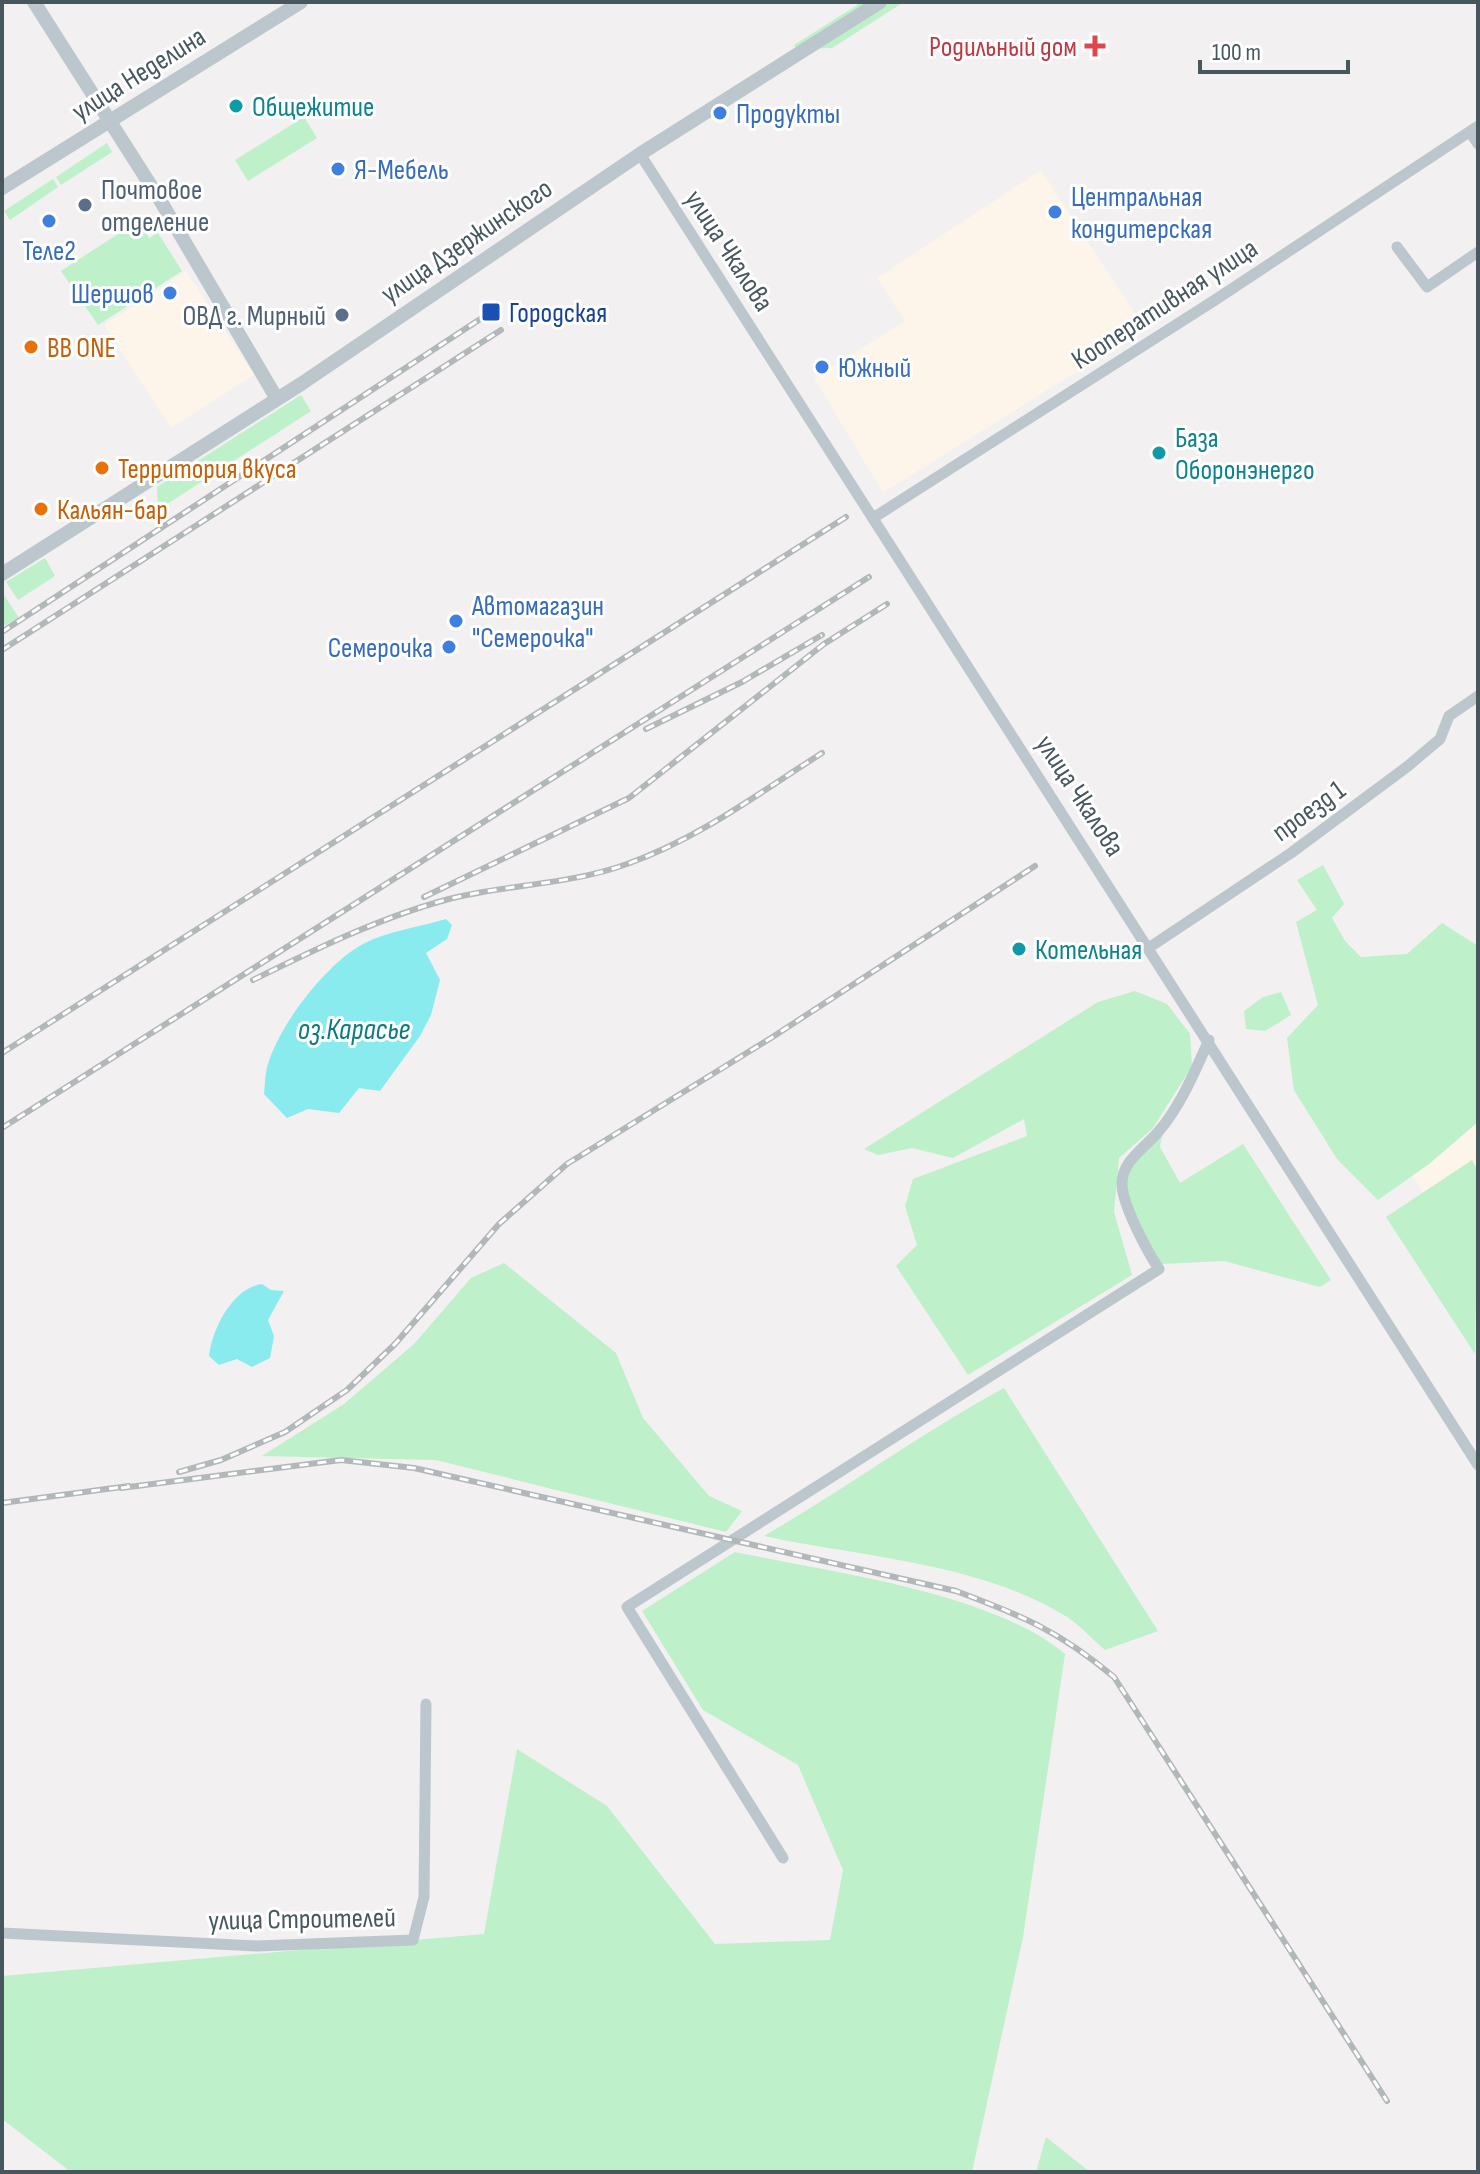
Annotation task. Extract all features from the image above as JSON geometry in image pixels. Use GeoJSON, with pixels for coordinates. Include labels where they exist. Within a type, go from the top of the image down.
{"type":"FeatureCollection","features":[{"type":"Feature","properties":{"kind":"street"},"geometry":{"type":"LineString","coordinates":[[34,2],[277,399]]}},
{"type":"Feature","properties":{"kind":"street","name":"улица Неделина"},"geometry":{"type":"LineString","coordinates":[[2,188],[301,2]]}},
{"type":"Feature","properties":{"kind":"street","name":"улица Дзержинского"},"geometry":{"type":"LineString","coordinates":[[2,574],[277,399],[640,154],[880,2]]}},
{"type":"Feature","properties":{"kind":"street"},"geometry":{"type":"LineString","coordinates":[[1474,129],[1478,144]]}},
{"type":"Feature","properties":{"kind":"street","name":"Кооперативная улица"},"geometry":{"type":"LineString","coordinates":[[873,518],[1474,129]]}},
{"type":"Feature","properties":{"kind":"street","name":"улица Чкалова"},"geometry":{"type":"LineString","coordinates":[[640,154],[1150,947],[1478,1465]]}},
{"type":"Feature","properties":{"kind":"street"},"geometry":{"type":"LineString","coordinates":[[1397,247],[1427,287],[1478,252]]}},
{"type":"Feature","properties":{"kind":"street","name":"проезд 1"},"geometry":{"type":"LineString","coordinates":[[1150,947],[1291,853],[1408,766],[1440,739],[1449,716],[1478,696]]}},
{"type":"Feature","properties":{"kind":"street"},"geometry":{"type":"LineString","coordinates":[[783,1858],[627,1607],[1159,1269],[1147,1250],[1122,1186],[1126,1165],[1160,1130],[1188,1087],[1209,1040]]}},
{"type":"Feature","properties":{"kind":"street","name":"улица Строителей"},"geometry":{"type":"LineString","coordinates":[[2,1933],[257,1946],[413,1940],[424,1897],[426,1704]]}},
{"type":"Feature","properties":{"kind":"shaded area"},"geometry":{"type":"Polygon","coordinates":[[[1041,170],[1145,329],[883,493],[814,378],[905,321],[877,278],[1041,170]]]}},
{"type":"Feature","properties":{"kind":"shaded area"},"geometry":{"type":"Polygon","coordinates":[[[186,271],[254,375],[171,428],[104,325],[186,271]]]}},
{"type":"Feature","properties":{"kind":"shaded area"},"geometry":{"type":"Polygon","coordinates":[[[1478,1084],[1478,1277],[1390,1141],[1478,1084]]]}},
{"type":"Feature","properties":{"kind":"green space"},"geometry":{"type":"Polygon","coordinates":[[[862,2],[904,2],[832,48],[796,49],[794,45],[862,2]]]}},
{"type":"Feature","properties":{"kind":"green space"},"geometry":{"type":"Polygon","coordinates":[[[304,117],[317,138],[248,181],[235,160],[304,117]]]}},
{"type":"Feature","properties":{"kind":"green space"},"geometry":{"type":"Polygon","coordinates":[[[107,143],[112,152],[61,185],[56,177],[107,143]]]}},
{"type":"Feature","properties":{"kind":"green space"},"geometry":{"type":"Polygon","coordinates":[[[53,179],[58,187],[10,220],[4,211],[53,179]]]}},
{"type":"Feature","properties":{"kind":"green space"},"geometry":{"type":"Polygon","coordinates":[[[138,221],[149,238],[158,233],[182,271],[98,325],[61,271],[138,221]]]}},
{"type":"Feature","properties":{"kind":"green space"},"geometry":{"type":"Polygon","coordinates":[[[301,395],[311,411],[158,510],[157,487],[301,395]]]}},
{"type":"Feature","properties":{"kind":"green space"},"geometry":{"type":"Polygon","coordinates":[[[45,558],[55,576],[18,600],[6,582],[45,558]]]}},
{"type":"Feature","properties":{"kind":"green space"},"geometry":{"type":"Polygon","coordinates":[[[2,592],[19,618],[2,627],[2,592]]]}},
{"type":"Feature","properties":{"kind":"green space"},"geometry":{"type":"Polygon","coordinates":[[[1323,865],[1344,904],[1332,918],[1345,941],[1361,957],[1407,954],[1442,923],[1478,946],[1478,1122],[1429,1164],[1378,1200],[1337,1159],[1294,1090],[1287,1038],[1318,1005],[1296,922],[1317,910],[1297,880],[1323,865]]]}},
{"type":"Feature","properties":{"kind":"green space"},"geometry":{"type":"Polygon","coordinates":[[[1135,991],[1167,1004],[1190,1034],[1192,1066],[1153,1128],[1119,1158],[1114,1212],[1132,1275],[968,1375],[896,1266],[917,1245],[905,1206],[913,1179],[1027,1136],[1024,1119],[953,1158],[912,1148],[878,1155],[864,1149],[1098,1002],[1135,991]]]}},
{"type":"Feature","properties":{"kind":"green space"},"geometry":{"type":"Polygon","coordinates":[[[1281,992],[1291,1015],[1265,1031],[1246,1029],[1244,1011],[1263,997],[1281,992]]]}},
{"type":"Feature","properties":{"kind":"green space"},"geometry":{"type":"Polygon","coordinates":[[[1163,1132],[1160,1147],[1180,1183],[1243,1144],[1331,1280],[1320,1287],[1224,1261],[1160,1264],[1141,1231],[1131,1205],[1127,1180],[1135,1159],[1163,1132]]]}},
{"type":"Feature","properties":{"kind":"green space"},"geometry":{"type":"Polygon","coordinates":[[[1472,1160],[1478,1170],[1475,1354],[1386,1217],[1472,1160]]]}},
{"type":"Feature","properties":{"kind":"green space"},"geometry":{"type":"Polygon","coordinates":[[[504,1263],[616,1353],[643,1418],[709,1496],[742,1511],[726,1532],[436,1460],[262,1456],[344,1404],[414,1344],[471,1278],[504,1263]]]}},
{"type":"Feature","properties":{"kind":"green space"},"geometry":{"type":"Polygon","coordinates":[[[1004,1388],[1158,1631],[1105,1650],[1062,1614],[992,1583],[917,1563],[764,1536],[1004,1388]]]}},
{"type":"Feature","properties":{"kind":"green space"},"geometry":{"type":"Polygon","coordinates":[[[735,1552],[908,1587],[954,1600],[1034,1633],[1065,1654],[1023,1937],[972,2172],[71,2172],[2,2119],[2,1976],[484,1934],[517,1749],[607,1806],[715,1944],[830,1940],[843,1870],[798,1765],[703,1710],[642,1611],[735,1552]]]}},
{"type":"Feature","properties":{"kind":"green space"},"geometry":{"type":"Polygon","coordinates":[[[1046,2137],[1090,2172],[1036,2172],[1046,2137]]]}},
{"type":"Feature","properties":{"kind":"water","name":"оз.Карасье"},"geometry":{"type":"Polygon","coordinates":[[[446,919],[452,925],[447,939],[426,953],[440,980],[431,1015],[420,1036],[380,1091],[359,1088],[339,1113],[308,1109],[287,1118],[264,1094],[266,1071],[283,1031],[306,996],[334,966],[363,944],[393,932],[446,919]]]}},
{"type":"Feature","properties":{"kind":"water"},"geometry":{"type":"Polygon","coordinates":[[[262,1284],[271,1290],[284,1291],[268,1320],[274,1336],[270,1358],[252,1367],[237,1359],[219,1365],[209,1356],[219,1323],[241,1293],[262,1284]]]}},
{"type":"Feature","properties":{"kind":"railway"},"geometry":{"type":"LineString","coordinates":[[2,632],[491,312]]}},
{"type":"Feature","properties":{"kind":"railway"},"geometry":{"type":"LineString","coordinates":[[2,650],[501,330]]}},
{"type":"Feature","properties":{"kind":"railway"},"geometry":{"type":"LineString","coordinates":[[2,1053],[846,517]]}},
{"type":"Feature","properties":{"kind":"railway"},"geometry":{"type":"LineString","coordinates":[[2,1128],[869,577]]}},
{"type":"Feature","properties":{"kind":"railway"},"geometry":{"type":"LineString","coordinates":[[424,897],[629,798],[824,644],[887,604]]}},
{"type":"Feature","properties":{"kind":"railway"},"geometry":{"type":"LineString","coordinates":[[646,729],[742,682],[822,635]]}},
{"type":"Feature","properties":{"kind":"railway"},"geometry":{"type":"LineString","coordinates":[[253,980],[349,935],[424,906],[471,894],[583,876],[653,854],[728,814],[822,753]]}},
{"type":"Feature","properties":{"kind":"railway"},"geometry":{"type":"LineString","coordinates":[[179,1472],[221,1460],[285,1432],[347,1390],[395,1344],[499,1224],[567,1164],[771,1038],[1035,866]]}},
{"type":"Feature","properties":{"kind":"railway"},"geometry":{"type":"LineString","coordinates":[[121,1488],[341,1460],[414,1468],[956,1591],[1021,1617],[1058,1636],[1114,1677],[1387,2101]]}},
{"type":"Feature","properties":{"kind":"railway"},"geometry":{"type":"LineString","coordinates":[[2,1503],[129,1486]]}},
{"type":"Feature","properties":{"kind":"place","name":"Родильный дом"},"geometry":{"type":"Point","coordinates":[1095,46]}},
{"type":"Feature","properties":{"kind":"place","name":"Общежитие"},"geometry":{"type":"Point","coordinates":[236,106]}},
{"type":"Feature","properties":{"kind":"place","name":"Продукты"},"geometry":{"type":"Point","coordinates":[720,113]}},
{"type":"Feature","properties":{"kind":"place","name":"Я-Мебель"},"geometry":{"type":"Point","coordinates":[338,169]}},
{"type":"Feature","properties":{"kind":"place","name":"Почтовое отделение"},"geometry":{"type":"Point","coordinates":[85,205]}},
{"type":"Feature","properties":{"kind":"place","name":"Центральная кондитерская"},"geometry":{"type":"Point","coordinates":[1055,212]}},
{"type":"Feature","properties":{"kind":"place","name":"Теле2"},"geometry":{"type":"Point","coordinates":[49,221]}},
{"type":"Feature","properties":{"kind":"place","name":"Шершов"},"geometry":{"type":"Point","coordinates":[170,293]}},
{"type":"Feature","properties":{"kind":"place","name":"Городская"},"geometry":{"type":"Point","coordinates":[491,312]}},
{"type":"Feature","properties":{"kind":"place","name":"ОВД г. Мирный"},"geometry":{"type":"Point","coordinates":[342,315]}},
{"type":"Feature","properties":{"kind":"place","name":"BB ONE"},"geometry":{"type":"Point","coordinates":[31,347]}},
{"type":"Feature","properties":{"kind":"place","name":"Южный"},"geometry":{"type":"Point","coordinates":[822,367]}},
{"type":"Feature","properties":{"kind":"place","name":"База Оборонэнерго"},"geometry":{"type":"Point","coordinates":[1159,453]}},
{"type":"Feature","properties":{"kind":"place","name":"Территория вкуса"},"geometry":{"type":"Point","coordinates":[102,468]}},
{"type":"Feature","properties":{"kind":"place","name":"Кальян-бар"},"geometry":{"type":"Point","coordinates":[41,509]}},
{"type":"Feature","properties":{"kind":"place","name":"Автомагазин \"Семерочка\""},"geometry":{"type":"Point","coordinates":[456,621]}},
{"type":"Feature","properties":{"kind":"place","name":"Семерочка"},"geometry":{"type":"Point","coordinates":[449,647]}},
{"type":"Feature","properties":{"kind":"place","name":"Котельная"},"geometry":{"type":"Point","coordinates":[1019,949]}}]}
